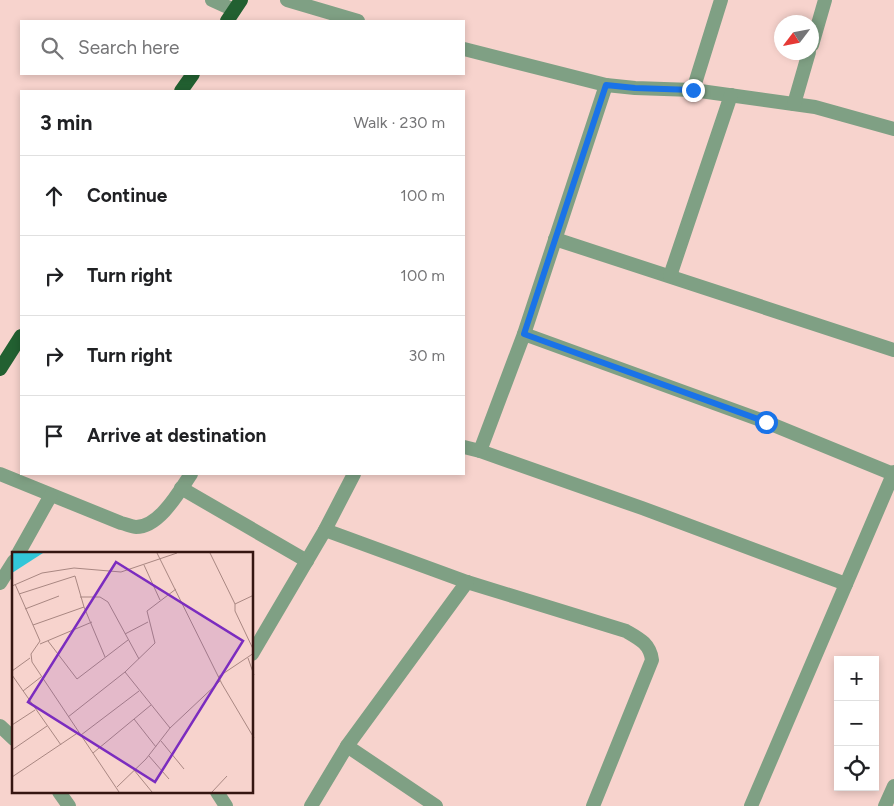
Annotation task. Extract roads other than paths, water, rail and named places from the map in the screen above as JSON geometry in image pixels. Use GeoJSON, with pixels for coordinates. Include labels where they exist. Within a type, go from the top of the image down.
{"type":"FeatureCollection","features":[{"type":"Feature","properties":{"kind":"highway"},"geometry":{"type":"LineString","coordinates":[[183,90],[192,75]]}},
{"type":"Feature","properties":{"kind":"highway"},"geometry":{"type":"LineString","coordinates":[[0,369],[20,338]]}},
{"type":"Feature","properties":{"kind":"street"},"geometry":{"type":"LineString","coordinates":[[212,0],[234,11]]}},
{"type":"Feature","properties":{"kind":"street"},"geometry":{"type":"LineString","coordinates":[[287,0],[355,20]]}},
{"type":"Feature","properties":{"kind":"street"},"geometry":{"type":"LineString","coordinates":[[693,90],[721,0]]}},
{"type":"Feature","properties":{"kind":"street"},"geometry":{"type":"LineString","coordinates":[[819,21],[825,0]]}},
{"type":"Feature","properties":{"kind":"street"},"geometry":{"type":"LineString","coordinates":[[465,49],[606,85],[693,90],[815,107],[894,129]]}},
{"type":"Feature","properties":{"kind":"street"},"geometry":{"type":"LineString","coordinates":[[794,104],[807,60]]}},
{"type":"Feature","properties":{"kind":"street"},"geometry":{"type":"LineString","coordinates":[[480,451],[524,334],[606,85]]}},
{"type":"Feature","properties":{"kind":"street"},"geometry":{"type":"LineString","coordinates":[[670,276],[731,95]]}},
{"type":"Feature","properties":{"kind":"street"},"geometry":{"type":"LineString","coordinates":[[555,239],[894,350]]}},
{"type":"Feature","properties":{"kind":"street"},"geometry":{"type":"LineString","coordinates":[[524,334],[766,422],[893,473],[890,493],[846,584],[751,806]]}},
{"type":"Feature","properties":{"kind":"street"},"geometry":{"type":"LineString","coordinates":[[465,447],[642,508],[846,584]]}},
{"type":"Feature","properties":{"kind":"street"},"geometry":{"type":"LineString","coordinates":[[0,474],[121,523],[137,527],[151,522],[170,506],[190,475]]}},
{"type":"Feature","properties":{"kind":"street"},"geometry":{"type":"LineString","coordinates":[[254,651],[325,530],[353,475]]}},
{"type":"Feature","properties":{"kind":"street"},"geometry":{"type":"LineString","coordinates":[[181,488],[307,561]]}},
{"type":"Feature","properties":{"kind":"street"},"geometry":{"type":"LineString","coordinates":[[19,552],[51,495]]}},
{"type":"Feature","properties":{"kind":"street"},"geometry":{"type":"LineString","coordinates":[[325,530],[467,582],[626,632],[642,640],[651,650],[652,660],[593,806]]}},
{"type":"Feature","properties":{"kind":"street"},"geometry":{"type":"LineString","coordinates":[[0,583],[12,564]]}},
{"type":"Feature","properties":{"kind":"street"},"geometry":{"type":"LineString","coordinates":[[311,806],[347,746],[467,582]]}},
{"type":"Feature","properties":{"kind":"street"},"geometry":{"type":"LineString","coordinates":[[0,726],[12,737]]}},
{"type":"Feature","properties":{"kind":"street"},"geometry":{"type":"LineString","coordinates":[[347,746],[436,806]]}},
{"type":"Feature","properties":{"kind":"street"},"geometry":{"type":"LineString","coordinates":[[885,806],[894,786]]}},
{"type":"Feature","properties":{"kind":"street"},"geometry":{"type":"LineString","coordinates":[[60,794],[69,806]]}},
{"type":"Feature","properties":{"kind":"street"},"geometry":{"type":"LineString","coordinates":[[219,794],[226,806]]}}]}
